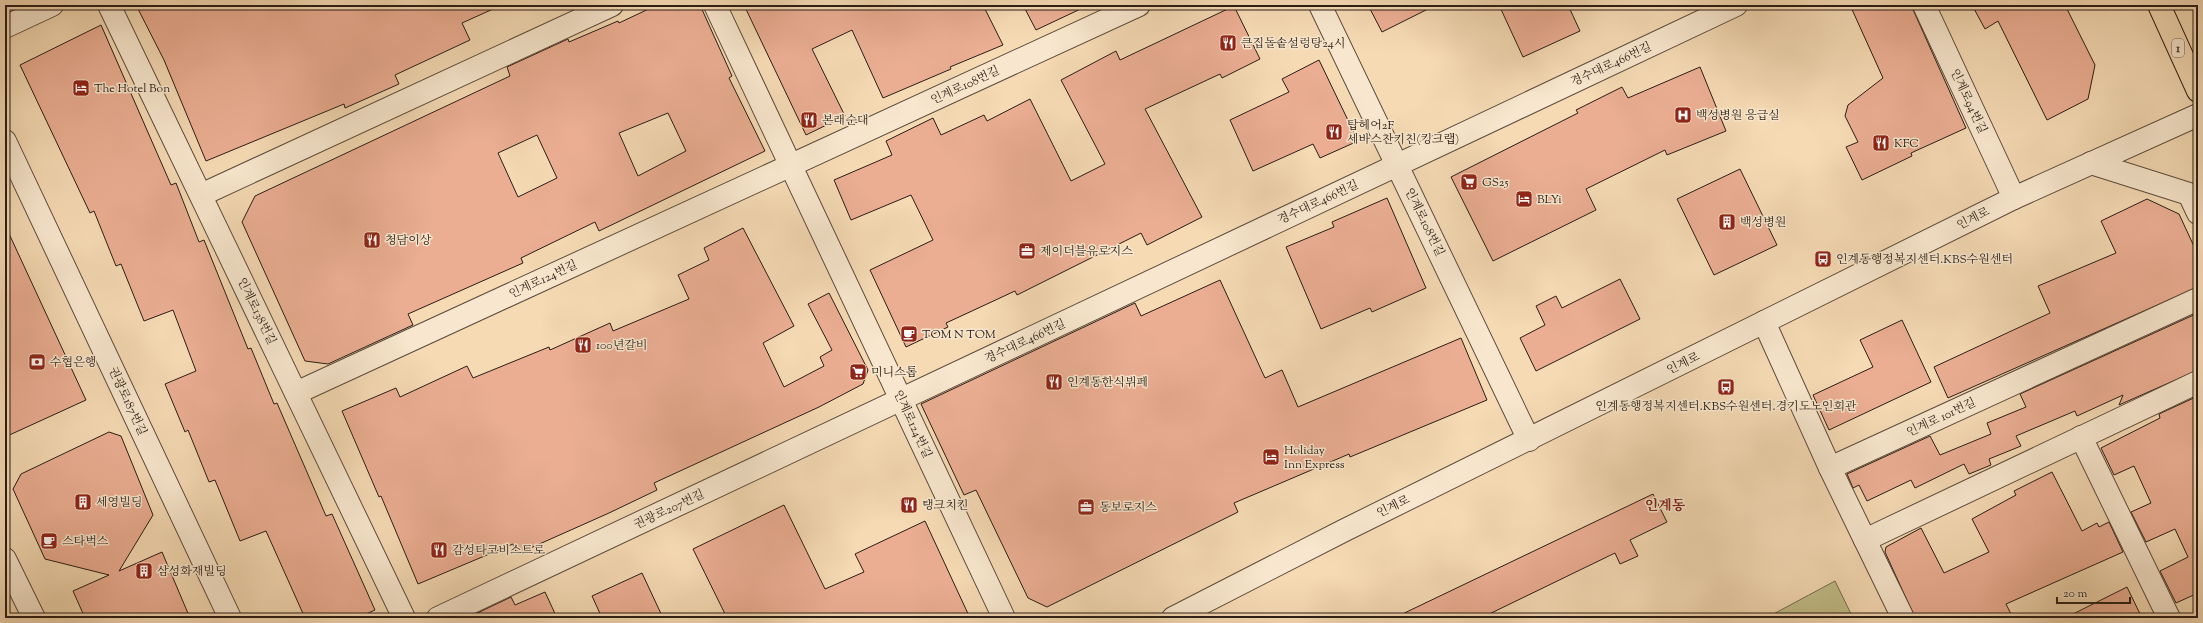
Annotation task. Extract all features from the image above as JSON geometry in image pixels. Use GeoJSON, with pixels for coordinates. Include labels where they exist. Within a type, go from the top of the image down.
{"type":"FeatureCollection","features":[{"type":"Feature","properties":{"kind":"main road","name":"1"},"geometry":{"type":"LineString","coordinates":[[2158,5],[2198,91]]}},
{"type":"Feature","properties":{"kind":"street"},"geometry":{"type":"LineString","coordinates":[[5,27],[52,5]]}},
{"type":"Feature","properties":{"kind":"street","name":"인계로138번길"},"geometry":{"type":"LineString","coordinates":[[110,5],[404,618]]}},
{"type":"Feature","properties":{"kind":"street"},"geometry":{"type":"LineString","coordinates":[[201,195],[612,5]]}},
{"type":"Feature","properties":{"kind":"street","name":"인계로124번길"},"geometry":{"type":"LineString","coordinates":[[714,5],[1004,618]]}},
{"type":"Feature","properties":{"kind":"street","name":"인계로108번길"},"geometry":{"type":"LineString","coordinates":[[791,165],[1139,5]]}},
{"type":"Feature","properties":{"kind":"street","name":"인계로108번길"},"geometry":{"type":"LineString","coordinates":[[1320,5],[1529,440]]}},
{"type":"Feature","properties":{"kind":"street","name":"경수대로466번길"},"geometry":{"type":"LineString","coordinates":[[901,400],[1736,5]]}},
{"type":"Feature","properties":{"kind":"street","name":"인계로94번길"},"geometry":{"type":"LineString","coordinates":[[1924,5],[2014,198]]}},
{"type":"Feature","properties":{"kind":"street","name":"인계로"},"geometry":{"type":"LineString","coordinates":[[1172,618],[2014,198],[2198,115]]}},
{"type":"Feature","properties":{"kind":"street","name":"권광로187번길"},"geometry":{"type":"LineString","coordinates":[[5,140],[230,618]]}},
{"type":"Feature","properties":{"kind":"street"},"geometry":{"type":"LineString","coordinates":[[2091,163],[2189,194],[2198,213]]}},
{"type":"Feature","properties":{"kind":"street","name":"인계로124번길"},"geometry":{"type":"LineString","coordinates":[[296,393],[791,165]]}},
{"type":"Feature","properties":{"kind":"street","name":"인계로 101번길"},"geometry":{"type":"LineString","coordinates":[[1830,468],[2198,299]]}},
{"type":"Feature","properties":{"kind":"street"},"geometry":{"type":"LineString","coordinates":[[1764,322],[1830,468],[1903,618]]}},
{"type":"Feature","properties":{"kind":"street"},"geometry":{"type":"LineString","coordinates":[[1865,540],[2198,382]]}},
{"type":"Feature","properties":{"kind":"street","name":"권광로207번길"},"geometry":{"type":"LineString","coordinates":[[438,618],[901,400]]}},
{"type":"Feature","properties":{"kind":"street"},"geometry":{"type":"LineString","coordinates":[[2081,438],[2169,618]]}},
{"type":"Feature","properties":{"kind":"street"},"geometry":{"type":"LineString","coordinates":[[5,559],[34,618]]}},
{"type":"Feature","properties":{"kind":"shaded area"},"geometry":{"type":"Polygon","coordinates":[[[1835,581],[1853,618],[1766,618],[1835,581]]]}},
{"type":"Feature","properties":{"kind":"building"},"geometry":{"type":"Polygon","coordinates":[[[136,5],[502,5],[462,23],[470,40],[395,75],[399,84],[345,108],[344,104],[206,161],[164,60],[136,5]]]}},
{"type":"Feature","properties":{"kind":"building"},"geometry":{"type":"Polygon","coordinates":[[[657,5],[700,5],[732,76],[729,78],[765,151],[599,231],[595,222],[521,258],[523,263],[408,314],[413,325],[328,364],[305,361],[242,222],[255,196],[510,76],[507,67],[568,39],[569,42],[618,21],[619,23],[657,5]],[[668,113],[619,133],[638,176],[686,151],[668,113]],[[537,135],[498,153],[518,197],[557,178],[537,135]]]}},
{"type":"Feature","properties":{"kind":"building"},"geometry":{"type":"Polygon","coordinates":[[[744,5],[983,5],[1003,45],[950,67],[951,69],[883,98],[852,30],[812,49],[845,116],[806,135],[744,5]]]}},
{"type":"Feature","properties":{"kind":"building"},"geometry":{"type":"Polygon","coordinates":[[[1023,5],[1089,5],[1036,30],[1023,5]]]}},
{"type":"Feature","properties":{"kind":"building"},"geometry":{"type":"Polygon","coordinates":[[[1368,5],[1436,5],[1382,32],[1368,5]]]}},
{"type":"Feature","properties":{"kind":"building"},"geometry":{"type":"Polygon","coordinates":[[[1499,5],[1568,5],[1580,31],[1523,57],[1499,5]]]}},
{"type":"Feature","properties":{"kind":"building"},"geometry":{"type":"Polygon","coordinates":[[[1850,5],[1911,5],[1966,128],[1911,153],[1912,156],[1862,180],[1846,147],[1858,142],[1845,116],[1848,105],[1883,78],[1850,5]]]}},
{"type":"Feature","properties":{"kind":"building"},"geometry":{"type":"Polygon","coordinates":[[[1972,5],[2065,5],[2095,65],[2088,99],[2047,120],[1998,21],[1985,29],[1972,5]]]}},
{"type":"Feature","properties":{"kind":"building"},"geometry":{"type":"Polygon","coordinates":[[[1234,6],[1260,59],[1222,78],[1220,74],[1145,109],[1202,217],[1147,245],[1141,233],[1017,295],[1015,291],[946,323],[948,327],[906,347],[870,270],[933,240],[911,195],[851,220],[834,180],[892,155],[886,141],[933,118],[941,135],[984,115],[987,121],[1030,99],[1071,181],[1105,164],[1061,80],[1116,51],[1120,60],[1234,6]]]}},
{"type":"Feature","properties":{"kind":"building"},"geometry":{"type":"Polygon","coordinates":[[[101,25],[171,185],[176,183],[199,242],[204,240],[248,349],[251,348],[274,404],[277,403],[326,516],[332,514],[375,610],[357,618],[305,618],[266,531],[240,541],[215,480],[209,482],[188,430],[185,432],[165,384],[196,371],[173,310],[144,321],[121,264],[116,266],[94,211],[90,213],[20,65],[101,25]]]}},
{"type":"Feature","properties":{"kind":"building"},"geometry":{"type":"Polygon","coordinates":[[[1319,60],[1358,141],[1320,158],[1313,144],[1253,171],[1230,120],[1289,92],[1282,79],[1319,60]]]}},
{"type":"Feature","properties":{"kind":"building"},"geometry":{"type":"Polygon","coordinates":[[[1700,67],[1726,131],[1667,155],[1665,150],[1586,189],[1596,210],[1493,261],[1451,177],[1578,113],[1576,110],[1622,87],[1628,98],[1700,67]]]}},
{"type":"Feature","properties":{"kind":"building","name":"백성병원"},"geometry":{"type":"Polygon","coordinates":[[[1740,169],[1777,245],[1714,275],[1677,199],[1740,169]]]}},
{"type":"Feature","properties":{"kind":"building"},"geometry":{"type":"Polygon","coordinates":[[[1387,198],[1426,288],[1372,312],[1370,308],[1321,329],[1286,247],[1334,227],[1332,222],[1387,198]]]}},
{"type":"Feature","properties":{"kind":"building"},"geometry":{"type":"Polygon","coordinates":[[[2147,199],[2179,214],[2198,255],[2198,287],[1948,398],[1934,367],[2050,313],[2038,286],[2116,253],[2101,221],[2147,199]]]}},
{"type":"Feature","properties":{"kind":"building","name":"수협은행"},"geometry":{"type":"Polygon","coordinates":[[[5,225],[86,400],[5,437],[5,225]]]}},
{"type":"Feature","properties":{"kind":"building"},"geometry":{"type":"Polygon","coordinates":[[[743,228],[794,326],[763,343],[784,387],[824,366],[820,357],[832,350],[808,304],[829,293],[868,370],[863,384],[819,407],[654,483],[657,490],[609,513],[517,554],[513,544],[418,584],[381,496],[379,497],[342,411],[396,388],[400,397],[467,366],[473,378],[549,347],[550,350],[610,323],[613,331],[689,299],[678,275],[709,260],[704,248],[743,228]]]}},
{"type":"Feature","properties":{"kind":"building"},"geometry":{"type":"Polygon","coordinates":[[[1620,279],[1640,319],[1536,371],[1520,338],[1545,325],[1536,306],[1556,296],[1562,308],[1620,279]]]}},
{"type":"Feature","properties":{"kind":"building"},"geometry":{"type":"Polygon","coordinates":[[[1220,280],[1265,378],[1282,370],[1298,407],[1461,338],[1487,400],[1350,457],[1349,454],[1234,503],[1238,512],[1047,607],[1028,598],[976,490],[964,495],[921,404],[1135,303],[1141,316],[1220,280]]]}},
{"type":"Feature","properties":{"kind":"building"},"geometry":{"type":"Polygon","coordinates":[[[2198,313],[2198,370],[2119,405],[2123,395],[2077,416],[2075,411],[2016,436],[2021,446],[1989,459],[1991,465],[1969,474],[1964,464],[1915,488],[1911,480],[1867,501],[1859,485],[1853,488],[1847,474],[1930,436],[1940,455],[1991,434],[1987,423],[2026,407],[2020,394],[2198,313]]]}},
{"type":"Feature","properties":{"kind":"building"},"geometry":{"type":"Polygon","coordinates":[[[1902,320],[1931,382],[1829,430],[1813,395],[1873,367],[1860,340],[1902,320]]]}},
{"type":"Feature","properties":{"kind":"building"},"geometry":{"type":"Polygon","coordinates":[[[2198,396],[2198,593],[2176,603],[2160,571],[2188,557],[2175,529],[2146,542],[2131,512],[2151,503],[2134,466],[2114,475],[2101,448],[2160,418],[2159,414],[2198,396]]]}},
{"type":"Feature","properties":{"kind":"building","name":"세영빌딩"},"geometry":{"type":"Polygon","coordinates":[[[109,432],[121,436],[153,515],[119,571],[162,552],[190,618],[85,618],[73,591],[109,575],[45,559],[13,489],[21,474],[109,432]]]}},
{"type":"Feature","properties":{"kind":"building"},"geometry":{"type":"Polygon","coordinates":[[[2052,472],[2082,531],[2097,523],[2099,527],[2109,522],[2123,552],[2006,604],[2013,618],[1915,618],[1885,552],[1886,547],[1921,528],[1944,573],[1989,552],[1972,519],[2016,495],[2014,491],[2052,472]]]}},
{"type":"Feature","properties":{"kind":"building"},"geometry":{"type":"Polygon","coordinates":[[[1653,494],[1667,522],[1630,540],[1638,556],[1620,564],[1615,553],[1481,618],[1394,618],[1653,494]]]}},
{"type":"Feature","properties":{"kind":"building"},"geometry":{"type":"Polygon","coordinates":[[[784,505],[825,589],[864,572],[855,554],[925,521],[970,618],[727,618],[693,549],[784,505]]]}},
{"type":"Feature","properties":{"kind":"building"},"geometry":{"type":"Polygon","coordinates":[[[642,573],[663,618],[602,618],[592,596],[642,573]]]}},
{"type":"Feature","properties":{"kind":"building"},"geometry":{"type":"Polygon","coordinates":[[[2127,587],[2142,618],[2065,618],[2127,587]]]}},
{"type":"Feature","properties":{"kind":"building"},"geometry":{"type":"Polygon","coordinates":[[[545,592],[557,618],[467,618],[511,597],[515,605],[545,592]]]}},
{"type":"Feature","properties":{"kind":"place","name":"큰집돌솥설렁탕24시"},"geometry":{"type":"Point","coordinates":[1228,43]}},
{"type":"Feature","properties":{"kind":"place","name":"The Hotel Bon"},"geometry":{"type":"Point","coordinates":[81,88]}},
{"type":"Feature","properties":{"kind":"place","name":"백성병원 응급실"},"geometry":{"type":"Point","coordinates":[1683,115]}},
{"type":"Feature","properties":{"kind":"place","name":"본래순대"},"geometry":{"type":"Point","coordinates":[809,120]}},
{"type":"Feature","properties":{"kind":"place","name":"탑헤어2F 세바스찬키친(킹크랩)"},"geometry":{"type":"Point","coordinates":[1334,132]}},
{"type":"Feature","properties":{"kind":"place","name":"KFC"},"geometry":{"type":"Point","coordinates":[1881,143]}},
{"type":"Feature","properties":{"kind":"place","name":"GS25"},"geometry":{"type":"Point","coordinates":[1469,182]}},
{"type":"Feature","properties":{"kind":"place","name":"BLYi"},"geometry":{"type":"Point","coordinates":[1524,199]}},
{"type":"Feature","properties":{"kind":"place","name":"백성병원"},"geometry":{"type":"Point","coordinates":[1727,222]}},
{"type":"Feature","properties":{"kind":"place","name":"청담이상"},"geometry":{"type":"Point","coordinates":[372,240]}},
{"type":"Feature","properties":{"kind":"place","name":"제이더블유로지스"},"geometry":{"type":"Point","coordinates":[1027,251]}},
{"type":"Feature","properties":{"kind":"place","name":"인계동행정복지센터.KBS수원센터"},"geometry":{"type":"Point","coordinates":[1823,259]}},
{"type":"Feature","properties":{"kind":"place","name":"TOM N TOM"},"geometry":{"type":"Point","coordinates":[909,334]}},
{"type":"Feature","properties":{"kind":"place","name":"100년갈비"},"geometry":{"type":"Point","coordinates":[583,345]}},
{"type":"Feature","properties":{"kind":"place","name":"수협은행"},"geometry":{"type":"Point","coordinates":[37,362]}},
{"type":"Feature","properties":{"kind":"place","name":"미니스톱"},"geometry":{"type":"Point","coordinates":[858,372]}},
{"type":"Feature","properties":{"kind":"place","name":"인계동한식뷔페"},"geometry":{"type":"Point","coordinates":[1054,382]}},
{"type":"Feature","properties":{"kind":"place","name":"인계동행정복지센터.KBS수원센터.경기도노인회관"},"geometry":{"type":"Point","coordinates":[1726,387]}},
{"type":"Feature","properties":{"kind":"place","name":"Holiday Inn Express"},"geometry":{"type":"Point","coordinates":[1271,457]}},
{"type":"Feature","properties":{"kind":"place","name":"세영빌딩"},"geometry":{"type":"Point","coordinates":[83,502]}},
{"type":"Feature","properties":{"kind":"place","name":"탱크치킨"},"geometry":{"type":"Point","coordinates":[909,505]}},
{"type":"Feature","properties":{"kind":"place","name":"동보로지스"},"geometry":{"type":"Point","coordinates":[1086,507]}},
{"type":"Feature","properties":{"kind":"place","name":"스타벅스"},"geometry":{"type":"Point","coordinates":[49,541]}},
{"type":"Feature","properties":{"kind":"place","name":"감성타코비스트로"},"geometry":{"type":"Point","coordinates":[439,550]}},
{"type":"Feature","properties":{"kind":"place","name":"삼성화재빌딩"},"geometry":{"type":"Point","coordinates":[144,571]}},
{"type":"Feature","properties":{"kind":"district","name":"인계동"},"geometry":{"type":"Point","coordinates":[1665,505]}}]}
